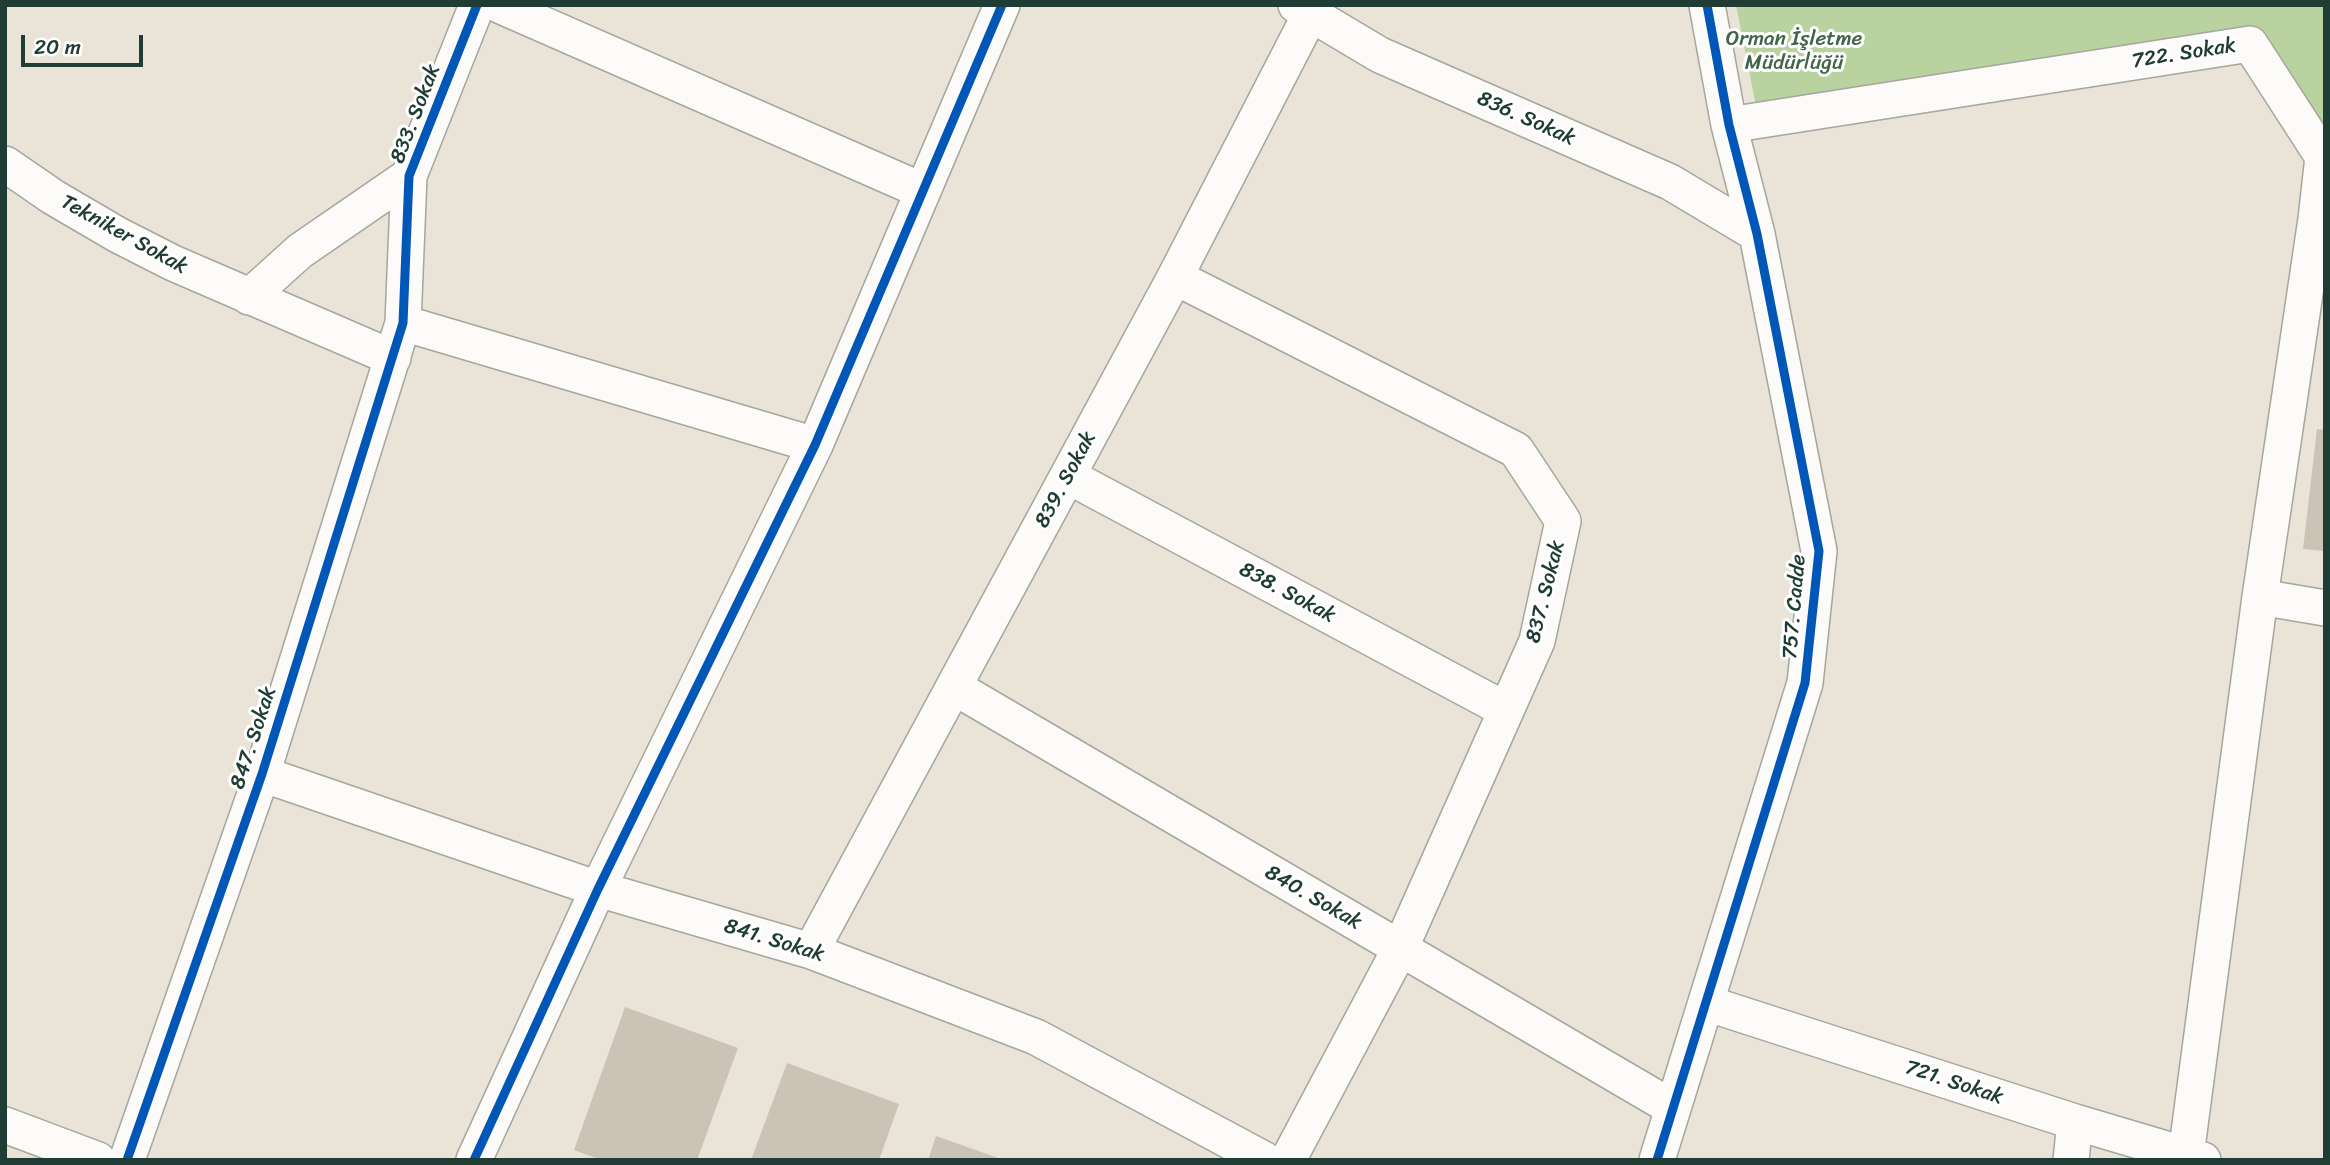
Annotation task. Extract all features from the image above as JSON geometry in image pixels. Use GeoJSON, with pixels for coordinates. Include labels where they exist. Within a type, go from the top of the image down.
{"type":"FeatureCollection","features":[{"type":"Feature","properties":{"kind":"street","name":"833. Sokak"},"geometry":{"type":"LineString","coordinates":[[404,323],[410,176],[477,5]]}},
{"type":"Feature","properties":{"kind":"street"},"geometry":{"type":"LineString","coordinates":[[499,5],[923,191]]}},
{"type":"Feature","properties":{"kind":"street"},"geometry":{"type":"LineString","coordinates":[[474,1160],[598,889],[815,445],[1002,5]]}},
{"type":"Feature","properties":{"kind":"street","name":"757. Cadde"},"geometry":{"type":"LineString","coordinates":[[1657,1160],[1805,682],[1819,551],[1757,234],[1729,125],[1707,5]]}},
{"type":"Feature","properties":{"kind":"street","name":"836. Sokak"},"geometry":{"type":"LineString","coordinates":[[1306,8],[1380,55],[1670,182],[1757,234]]}},
{"type":"Feature","properties":{"kind":"street","name":"839. Sokak"},"geometry":{"type":"LineString","coordinates":[[811,951],[1175,277],[1306,8]]}},
{"type":"Feature","properties":{"kind":"street","name":"722. Sokak"},"geometry":{"type":"LineString","coordinates":[[1729,125],[2249,44],[2323,157],[2320,220],[2260,597],[2194,1157]]}},
{"type":"Feature","properties":{"kind":"street","name":"Tekniker Sokak"},"geometry":{"type":"LineString","coordinates":[[5,164],[118,235],[173,263],[393,358]]}},
{"type":"Feature","properties":{"kind":"street"},"geometry":{"type":"LineString","coordinates":[[249,297],[300,251],[410,176]]}},
{"type":"Feature","properties":{"kind":"street","name":"837. Sokak"},"geometry":{"type":"LineString","coordinates":[[1175,277],[1516,450],[1563,522],[1537,641],[1401,949],[1289,1160]]}},
{"type":"Feature","properties":{"kind":"street"},"geometry":{"type":"LineString","coordinates":[[404,323],[815,445]]}},
{"type":"Feature","properties":{"kind":"street","name":"847. Sokak"},"geometry":{"type":"LineString","coordinates":[[127,1160],[262,775],[404,323]]}},
{"type":"Feature","properties":{"kind":"street","name":"838. Sokak"},"geometry":{"type":"LineString","coordinates":[[1068,476],[1506,710]]}},
{"type":"Feature","properties":{"kind":"street"},"geometry":{"type":"LineString","coordinates":[[2260,597],[2325,608]]}},
{"type":"Feature","properties":{"kind":"street","name":"840. Sokak"},"geometry":{"type":"LineString","coordinates":[[954,687],[1673,1108]]}},
{"type":"Feature","properties":{"kind":"street","name":"841. Sokak"},"geometry":{"type":"LineString","coordinates":[[262,775],[598,889],[811,951],[1036,1037],[1265,1160]]}},
{"type":"Feature","properties":{"kind":"street","name":"721. Sokak"},"geometry":{"type":"LineString","coordinates":[[1706,1003],[2075,1122],[2194,1157]]}},
{"type":"Feature","properties":{"kind":"street"},"geometry":{"type":"LineString","coordinates":[[2071,1160],[2075,1122]]}},
{"type":"Feature","properties":{"kind":"street"},"geometry":{"type":"LineString","coordinates":[[5,1125],[98,1160]]}},
{"type":"Feature","properties":{"kind":"green space","name":"Orman İşletme Müdürlüğü"},"geometry":{"type":"Polygon","coordinates":[[[1736,5],[2325,5],[2325,166],[2264,37],[1756,106],[1736,5]]]}},
{"type":"Feature","properties":{"kind":"building"},"geometry":{"type":"Polygon","coordinates":[[[2317,429],[2325,430],[2325,551],[2303,549],[2317,429]]]}},
{"type":"Feature","properties":{"kind":"building"},"geometry":{"type":"Polygon","coordinates":[[[625,1007],[738,1048],[697,1160],[601,1160],[574,1150],[625,1007]]]}},
{"type":"Feature","properties":{"kind":"building"},"geometry":{"type":"Polygon","coordinates":[[[787,1063],[899,1104],[879,1160],[751,1160],[787,1063]]]}},
{"type":"Feature","properties":{"kind":"building"},"geometry":{"type":"Polygon","coordinates":[[[936,1136],[1001,1159],[1001,1160],[928,1160],[936,1136]]]}},
{"type":"Feature","properties":{"kind":"cycle path"},"geometry":{"type":"LineString","coordinates":[[127,1160],[262,774],[403,323],[409,176],[477,5]]}},
{"type":"Feature","properties":{"kind":"cycle path"},"geometry":{"type":"LineString","coordinates":[[474,1160],[598,889],[815,445],[1002,5]]}},
{"type":"Feature","properties":{"kind":"cycle path"},"geometry":{"type":"LineString","coordinates":[[1657,1160],[1805,683],[1819,551],[1757,234],[1729,125],[1707,5]]}}]}
